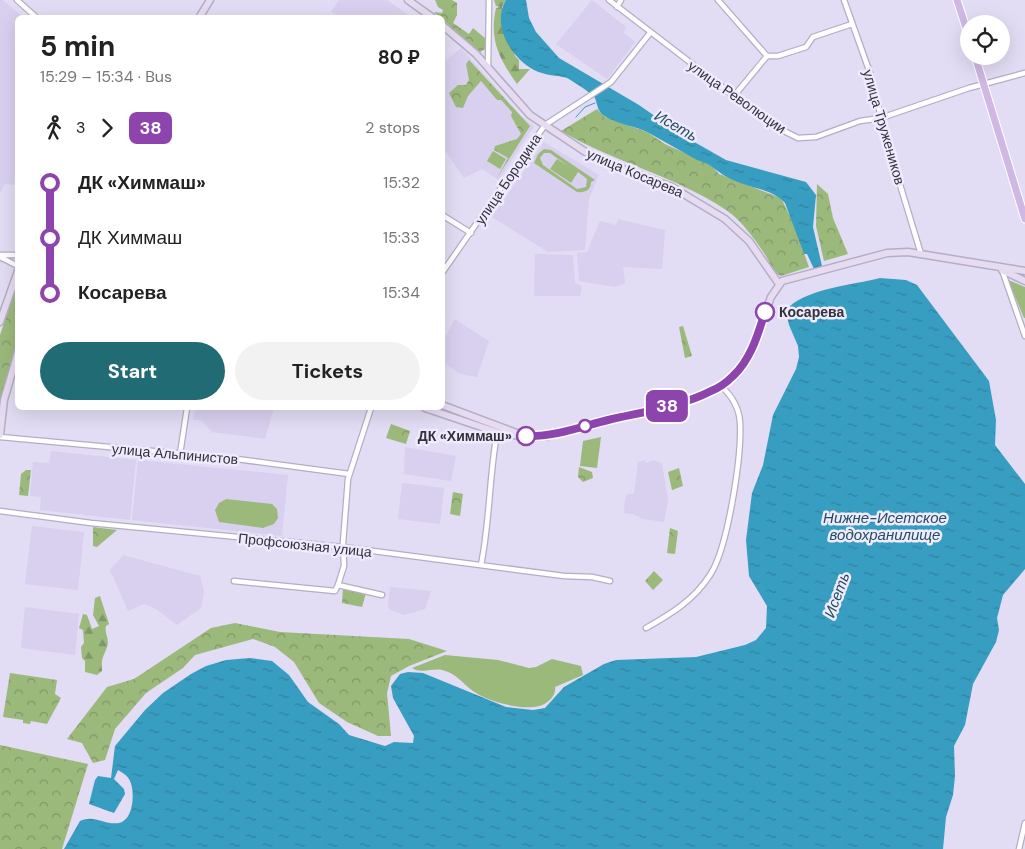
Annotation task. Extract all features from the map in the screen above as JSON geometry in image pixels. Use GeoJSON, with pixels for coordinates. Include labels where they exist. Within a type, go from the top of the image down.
{"type":"FeatureCollection","features":[{"type":"Feature","properties":{"kind":"main road"},"geometry":{"type":"LineString","coordinates":[[201,15],[210,0]]}},
{"type":"Feature","properties":{"kind":"main road"},"geometry":{"type":"LineString","coordinates":[[408,0],[429,15]]}},
{"type":"Feature","properties":{"kind":"main road"},"geometry":{"type":"LineString","coordinates":[[957,0],[962,15]]}},
{"type":"Feature","properties":{"kind":"main road","name":"улица Косарева"},"geometry":{"type":"LineString","coordinates":[[445,28],[488,67],[523,108],[545,125],[596,157],[672,187],[704,205],[736,228],[749,241],[779,284]]}},
{"type":"Feature","properties":{"kind":"main road"},"geometry":{"type":"LineString","coordinates":[[978,65],[1025,219]]}},
{"type":"Feature","properties":{"kind":"main road"},"geometry":{"type":"LineString","coordinates":[[431,410],[497,433],[548,436],[698,397],[721,386],[734,376],[748,357],[771,297],[779,284],[810,273],[887,253],[922,254],[1025,271]]}},
{"type":"Feature","properties":{"kind":"main road"},"geometry":{"type":"LineString","coordinates":[[994,266],[1025,281]]}},
{"type":"Feature","properties":{"kind":"main road"},"geometry":{"type":"LineString","coordinates":[[0,322],[15,280]]}},
{"type":"Feature","properties":{"kind":"main road"},"geometry":{"type":"LineString","coordinates":[[0,436],[0,420],[7,384],[15,361]]}},
{"type":"Feature","properties":{"kind":"main road"},"geometry":{"type":"LineString","coordinates":[[445,406],[526,436]]}},
{"type":"Feature","properties":{"kind":"street"},"geometry":{"type":"LineString","coordinates":[[17,0],[34,15]]}},
{"type":"Feature","properties":{"kind":"street"},"geometry":{"type":"LineString","coordinates":[[488,67],[489,0]]}},
{"type":"Feature","properties":{"kind":"street","name":"улица Революции"},"geometry":{"type":"LineString","coordinates":[[609,0],[734,96],[786,132],[798,138],[816,137],[860,121],[881,118],[983,84],[1025,73]]}},
{"type":"Feature","properties":{"kind":"street"},"geometry":{"type":"LineString","coordinates":[[617,7],[622,0]]}},
{"type":"Feature","properties":{"kind":"street"},"geometry":{"type":"LineString","coordinates":[[718,0],[767,56],[778,56],[806,47],[813,37],[852,24]]}},
{"type":"Feature","properties":{"kind":"street","name":"улица Тружеников"},"geometry":{"type":"LineString","coordinates":[[844,0],[870,73],[881,118],[922,254]]}},
{"type":"Feature","properties":{"kind":"street","name":"улица Бородина"},"geometry":{"type":"LineString","coordinates":[[445,268],[545,125],[611,82],[650,33]]}},
{"type":"Feature","properties":{"kind":"street"},"geometry":{"type":"LineString","coordinates":[[734,96],[767,56]]}},
{"type":"Feature","properties":{"kind":"street"},"geometry":{"type":"LineString","coordinates":[[445,217],[471,233]]}},
{"type":"Feature","properties":{"kind":"street"},"geometry":{"type":"LineString","coordinates":[[0,256],[15,255]]}},
{"type":"Feature","properties":{"kind":"street"},"geometry":{"type":"LineString","coordinates":[[0,256],[15,264]]}},
{"type":"Feature","properties":{"kind":"street"},"geometry":{"type":"LineString","coordinates":[[1002,270],[1025,336]]}},
{"type":"Feature","properties":{"kind":"street"},"geometry":{"type":"LineString","coordinates":[[646,628],[681,608],[696,594],[711,574],[718,558],[732,502],[740,421],[734,401],[721,386]]}},
{"type":"Feature","properties":{"kind":"street"},"geometry":{"type":"LineString","coordinates":[[180,454],[187,410]]}},
{"type":"Feature","properties":{"kind":"street"},"geometry":{"type":"LineString","coordinates":[[234,581],[335,591],[344,566],[343,548],[349,474],[371,410]]}},
{"type":"Feature","properties":{"kind":"street"},"geometry":{"type":"LineString","coordinates":[[481,565],[497,433]]}},
{"type":"Feature","properties":{"kind":"street","name":"улица Альпинистов"},"geometry":{"type":"LineString","coordinates":[[0,436],[180,454],[349,474]]}},
{"type":"Feature","properties":{"kind":"street","name":"Профсоюзная улица"},"geometry":{"type":"LineString","coordinates":[[0,510],[92,523],[343,548],[564,576],[592,577],[610,581]]}},
{"type":"Feature","properties":{"kind":"street"},"geometry":{"type":"LineString","coordinates":[[338,585],[382,595]]}},
{"type":"Feature","properties":{"kind":"street"},"geometry":{"type":"LineString","coordinates":[[1018,849],[1025,823]]}},
{"type":"Feature","properties":{"kind":"shaded area"},"geometry":{"type":"Polygon","coordinates":[[[0,0],[3,0],[21,15],[15,15],[15,182],[13,185],[5,184],[0,193],[0,0]]]}},
{"type":"Feature","properties":{"kind":"shaded area"},"geometry":{"type":"Polygon","coordinates":[[[339,0],[387,0],[408,15],[336,15],[331,12],[339,0]]]}},
{"type":"Feature","properties":{"kind":"shaded area"},"geometry":{"type":"Polygon","coordinates":[[[592,0],[626,27],[624,33],[635,42],[607,79],[556,44],[592,0]]]}},
{"type":"Feature","properties":{"kind":"shaded area"},"geometry":{"type":"Polygon","coordinates":[[[461,48],[521,116],[534,126],[499,180],[482,169],[464,178],[445,151],[445,61],[461,48]]]}},
{"type":"Feature","properties":{"kind":"shaded area"},"geometry":{"type":"Polygon","coordinates":[[[544,142],[599,175],[589,199],[585,250],[548,252],[492,217],[544,142]]]}},
{"type":"Feature","properties":{"kind":"shaded area"},"geometry":{"type":"Polygon","coordinates":[[[618,219],[665,230],[662,269],[623,267],[625,283],[615,287],[579,281],[577,253],[587,252],[600,221],[616,225],[618,219]]]}},
{"type":"Feature","properties":{"kind":"shaded area"},"geometry":{"type":"Polygon","coordinates":[[[535,254],[573,255],[575,283],[582,286],[580,296],[534,296],[535,254]]]}},
{"type":"Feature","properties":{"kind":"shaded area"},"geometry":{"type":"Polygon","coordinates":[[[455,319],[489,341],[477,377],[460,374],[445,363],[445,337],[455,319]]]}},
{"type":"Feature","properties":{"kind":"shaded area"},"geometry":{"type":"Polygon","coordinates":[[[195,410],[273,410],[265,439],[212,432],[202,421],[193,419],[195,410]]]}},
{"type":"Feature","properties":{"kind":"shaded area"},"geometry":{"type":"Polygon","coordinates":[[[405,447],[456,456],[451,481],[404,474],[405,447]]]}},
{"type":"Feature","properties":{"kind":"shaded area"},"geometry":{"type":"Polygon","coordinates":[[[51,451],[136,460],[130,520],[40,510],[41,497],[30,496],[33,462],[49,463],[51,451]]]}},
{"type":"Feature","properties":{"kind":"shaded area"},"geometry":{"type":"Polygon","coordinates":[[[138,460],[288,475],[282,536],[132,520],[138,460]]]}},
{"type":"Feature","properties":{"kind":"shaded area"},"geometry":{"type":"Polygon","coordinates":[[[645,460],[646,463],[654,460],[662,464],[668,500],[664,522],[643,519],[633,514],[624,513],[625,499],[628,494],[634,494],[638,462],[645,460]]]}},
{"type":"Feature","properties":{"kind":"shaded area"},"geometry":{"type":"Polygon","coordinates":[[[402,483],[444,488],[440,524],[398,519],[402,483]]]}},
{"type":"Feature","properties":{"kind":"shaded area"},"geometry":{"type":"Polygon","coordinates":[[[32,526],[84,532],[78,590],[25,584],[32,526]]]}},
{"type":"Feature","properties":{"kind":"shaded area"},"geometry":{"type":"Polygon","coordinates":[[[123,555],[200,576],[204,592],[201,608],[177,625],[156,609],[144,604],[128,611],[110,570],[123,555]]]}},
{"type":"Feature","properties":{"kind":"shaded area"},"geometry":{"type":"Polygon","coordinates":[[[390,587],[431,591],[425,609],[404,615],[391,610],[388,607],[390,587]]]}},
{"type":"Feature","properties":{"kind":"shaded area"},"geometry":{"type":"Polygon","coordinates":[[[25,607],[79,614],[75,655],[21,648],[25,607]]]}},
{"type":"Feature","properties":{"kind":"green space"},"geometry":{"type":"Polygon","coordinates":[[[435,0],[452,0],[457,3],[457,15],[453,23],[469,34],[473,28],[486,39],[485,49],[480,52],[445,22],[445,15],[437,15],[434,12],[442,13],[443,10],[438,7],[435,0]]]}},
{"type":"Feature","properties":{"kind":"green space"},"geometry":{"type":"Polygon","coordinates":[[[494,0],[506,0],[502,7],[515,56],[519,60],[519,69],[530,69],[517,84],[505,66],[497,48],[494,19],[496,8],[500,7],[496,6],[494,0]]]}},
{"type":"Feature","properties":{"kind":"green space"},"geometry":{"type":"Polygon","coordinates":[[[469,60],[530,126],[497,178],[508,158],[494,150],[495,146],[517,139],[521,134],[511,116],[512,112],[501,100],[497,100],[481,81],[468,96],[463,108],[456,107],[449,93],[458,85],[466,85],[469,80],[466,64],[469,60]]]}},
{"type":"Feature","properties":{"kind":"green space"},"geometry":{"type":"Polygon","coordinates":[[[597,109],[605,117],[647,132],[665,144],[711,165],[719,174],[781,198],[792,220],[809,267],[781,276],[773,269],[747,230],[726,210],[686,188],[602,152],[561,131],[597,109]]]}},
{"type":"Feature","properties":{"kind":"green space"},"geometry":{"type":"Polygon","coordinates":[[[544,149],[551,150],[595,180],[591,182],[587,190],[577,192],[534,163],[538,154],[544,149]],[[544,153],[540,158],[543,165],[577,189],[586,187],[587,179],[578,172],[571,183],[550,169],[557,159],[568,166],[550,153],[544,153]]]}},
{"type":"Feature","properties":{"kind":"green space"},"geometry":{"type":"Polygon","coordinates":[[[493,151],[506,159],[500,169],[487,161],[493,151]]]}},
{"type":"Feature","properties":{"kind":"green space"},"geometry":{"type":"Polygon","coordinates":[[[817,184],[828,194],[833,218],[848,254],[824,261],[816,226],[817,184]]]}},
{"type":"Feature","properties":{"kind":"green space"},"geometry":{"type":"Polygon","coordinates":[[[1008,280],[1025,287],[1025,318],[1024,318],[1008,280]]]}},
{"type":"Feature","properties":{"kind":"green space"},"geometry":{"type":"Polygon","coordinates":[[[15,291],[15,352],[0,403],[0,335],[15,291]]]}},
{"type":"Feature","properties":{"kind":"green space"},"geometry":{"type":"Polygon","coordinates":[[[683,326],[692,356],[685,358],[679,327],[683,326]]]}},
{"type":"Feature","properties":{"kind":"green space"},"geometry":{"type":"Polygon","coordinates":[[[391,424],[410,431],[406,444],[386,438],[391,424]]]}},
{"type":"Feature","properties":{"kind":"green space"},"geometry":{"type":"Polygon","coordinates":[[[601,437],[597,468],[580,466],[583,441],[601,437]]]}},
{"type":"Feature","properties":{"kind":"green space"},"geometry":{"type":"Polygon","coordinates":[[[579,467],[592,472],[593,478],[583,482],[578,477],[579,467]]]}},
{"type":"Feature","properties":{"kind":"green space"},"geometry":{"type":"Polygon","coordinates":[[[679,468],[683,486],[672,490],[668,472],[679,468]]]}},
{"type":"Feature","properties":{"kind":"green space"},"geometry":{"type":"Polygon","coordinates":[[[26,470],[31,470],[28,496],[19,495],[21,474],[26,470]]]}},
{"type":"Feature","properties":{"kind":"green space"},"geometry":{"type":"Polygon","coordinates":[[[453,492],[463,494],[460,516],[450,514],[453,492]]]}},
{"type":"Feature","properties":{"kind":"green space"},"geometry":{"type":"Polygon","coordinates":[[[226,499],[272,504],[277,509],[278,518],[274,524],[263,528],[219,522],[215,510],[219,503],[226,499]]]}},
{"type":"Feature","properties":{"kind":"green space"},"geometry":{"type":"Polygon","coordinates":[[[93,527],[117,530],[97,547],[93,546],[93,527]]]}},
{"type":"Feature","properties":{"kind":"green space"},"geometry":{"type":"Polygon","coordinates":[[[670,528],[678,531],[675,554],[667,553],[670,528]]]}},
{"type":"Feature","properties":{"kind":"green space"},"geometry":{"type":"Polygon","coordinates":[[[654,571],[663,580],[653,590],[645,581],[654,571]]]}},
{"type":"Feature","properties":{"kind":"green space"},"geometry":{"type":"Polygon","coordinates":[[[343,588],[366,593],[362,607],[342,603],[343,588]]]}},
{"type":"Feature","properties":{"kind":"green space"},"geometry":{"type":"Polygon","coordinates":[[[100,596],[109,624],[106,626],[108,644],[102,661],[102,671],[97,675],[85,672],[85,661],[82,658],[81,647],[84,643],[83,630],[79,628],[83,614],[87,615],[92,629],[99,626],[93,615],[95,598],[100,596]]]}},
{"type":"Feature","properties":{"kind":"green space"},"geometry":{"type":"Polygon","coordinates":[[[235,623],[280,632],[409,639],[447,651],[409,666],[391,676],[387,693],[391,736],[378,736],[347,722],[319,703],[294,662],[275,647],[253,639],[195,655],[183,668],[146,693],[115,729],[105,760],[93,763],[82,743],[67,739],[107,687],[134,679],[211,628],[235,623]]]}},
{"type":"Feature","properties":{"kind":"green space"},"geometry":{"type":"Polygon","coordinates":[[[445,655],[498,660],[529,668],[536,667],[552,659],[581,666],[583,675],[555,687],[553,696],[546,703],[539,706],[520,707],[499,703],[480,695],[447,671],[419,671],[412,668],[445,655]]]}},
{"type":"Feature","properties":{"kind":"green space"},"geometry":{"type":"Polygon","coordinates":[[[10,673],[57,680],[55,694],[61,698],[47,724],[31,721],[30,724],[23,723],[23,720],[3,717],[10,673]]]}},
{"type":"Feature","properties":{"kind":"green space"},"geometry":{"type":"Polygon","coordinates":[[[0,745],[88,764],[62,849],[0,849],[0,745]]]}},
{"type":"Feature","properties":{"kind":"water"},"geometry":{"type":"Polygon","coordinates":[[[506,0],[526,0],[529,18],[536,32],[559,58],[639,105],[682,135],[726,160],[806,182],[816,195],[813,227],[822,266],[814,269],[807,254],[804,254],[785,203],[780,198],[739,183],[647,132],[604,116],[600,112],[595,98],[577,84],[567,78],[538,72],[526,65],[511,49],[502,30],[502,10],[506,0]]]}},
{"type":"Feature","properties":{"kind":"water","name":"Нижне-Исетское водохранилище"},"geometry":{"type":"Polygon","coordinates":[[[880,278],[906,280],[917,285],[989,381],[996,420],[995,445],[1025,484],[1025,569],[1003,595],[997,618],[999,630],[996,642],[973,684],[965,725],[954,746],[955,776],[953,795],[946,817],[943,849],[64,849],[80,821],[95,819],[109,823],[119,823],[128,817],[133,798],[132,786],[128,778],[118,770],[114,779],[124,789],[125,794],[114,813],[89,804],[95,780],[98,776],[111,778],[115,746],[145,710],[163,693],[206,666],[226,660],[250,658],[272,661],[289,675],[308,702],[339,724],[349,735],[385,746],[394,742],[413,743],[414,736],[393,698],[391,686],[400,674],[408,672],[423,673],[506,707],[533,710],[545,708],[564,687],[604,664],[616,660],[696,657],[745,645],[756,640],[766,628],[767,606],[749,576],[746,540],[752,493],[763,465],[773,415],[796,369],[799,357],[798,346],[787,316],[789,307],[808,295],[820,291],[880,278]]]}},
{"type":"Feature","properties":{"kind":"waterway"},"geometry":{"type":"LineString","coordinates":[[576,117],[585,107],[595,103]]}},
{"type":"Feature","properties":{"kind":"bus line","name":"38"},"geometry":{"type":"LineString","coordinates":[[526,436],[548,436],[655,409],[698,397],[712,391],[734,376],[748,357],[765,312]]}},
{"type":"Feature","properties":{"kind":"place","name":"Косарева"},"geometry":{"type":"Point","coordinates":[765,312]}},
{"type":"Feature","properties":{"kind":"place","name":"ДК «Химмаш»"},"geometry":{"type":"Point","coordinates":[526,436]}},
{"type":"Feature","properties":{"kind":"water label","name":"Исеть"},"geometry":{"type":"Point","coordinates":[676,126]}},
{"type":"Feature","properties":{"kind":"water label","name":"Исеть"},"geometry":{"type":"Point","coordinates":[837,595]}}]}
